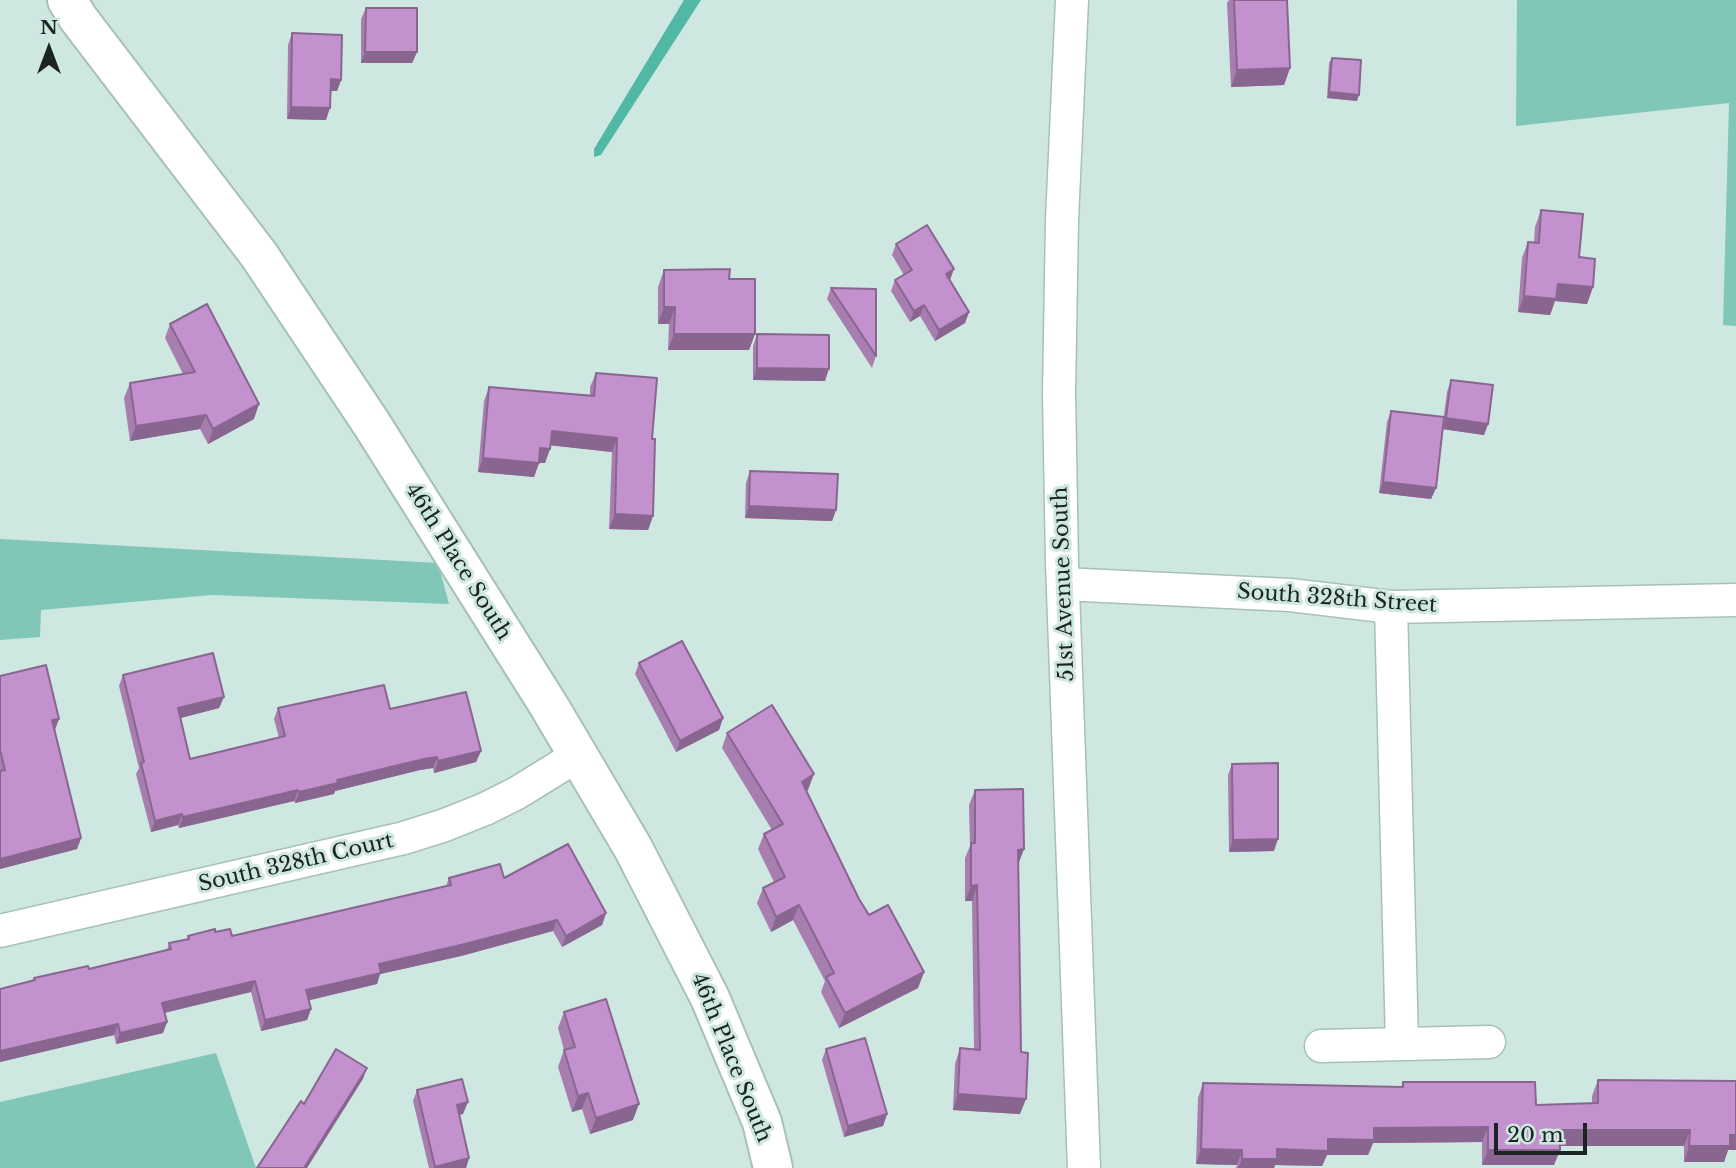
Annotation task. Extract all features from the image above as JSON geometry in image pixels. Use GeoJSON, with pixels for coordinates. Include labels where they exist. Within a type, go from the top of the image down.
{"type":"FeatureCollection","features":[{"type":"Feature","properties":{"kind":"street","name":"46th Place South"},"geometry":{"type":"LineString","coordinates":[[67,0],[259,255],[371,423],[549,706],[633,848],[710,998],[762,1122],[773,1168]]}},
{"type":"Feature","properties":{"kind":"street","name":"51st Avenue South"},"geometry":{"type":"LineString","coordinates":[[1072,0],[1062,220],[1059,393],[1063,584],[1084,1168]]}},
{"type":"Feature","properties":{"kind":"street","name":"South 328th Street"},"geometry":{"type":"LineString","coordinates":[[1063,584],[1290,595],[1391,607],[1736,600]]}},
{"type":"Feature","properties":{"kind":"street"},"geometry":{"type":"LineString","coordinates":[[1391,607],[1402,1044]]}},
{"type":"Feature","properties":{"kind":"street","name":"South 328th Court"},"geometry":{"type":"LineString","coordinates":[[0,931],[404,838],[485,809],[517,793],[577,756]]}},
{"type":"Feature","properties":{"kind":"street"},"geometry":{"type":"LineString","coordinates":[[1321,1046],[1489,1042]]}},
{"type":"Feature","properties":{"kind":"shaded area"},"geometry":{"type":"Polygon","coordinates":[[[684,0],[701,0],[601,155],[594,157],[594,149],[684,0]]]}},
{"type":"Feature","properties":{"kind":"shaded area"},"geometry":{"type":"Polygon","coordinates":[[[1517,0],[1736,0],[1736,326],[1723,325],[1729,103],[1516,126],[1517,0]]]}},
{"type":"Feature","properties":{"kind":"shaded area"},"geometry":{"type":"Polygon","coordinates":[[[0,539],[438,563],[449,604],[212,595],[41,610],[40,637],[0,640],[0,539]]]}},
{"type":"Feature","properties":{"kind":"shaded area"},"geometry":{"type":"Polygon","coordinates":[[[216,1053],[256,1168],[0,1168],[0,1102],[216,1053]]]}},
{"type":"Feature","properties":{"kind":"building"},"geometry":{"type":"Polygon","coordinates":[[[1234,0],[1287,0],[1290,68],[1237,70],[1234,0]]]}},
{"type":"Feature","properties":{"kind":"building"},"geometry":{"type":"Polygon","coordinates":[[[366,8],[417,8],[417,52],[365,52],[366,8]]]}},
{"type":"Feature","properties":{"kind":"building"},"geometry":{"type":"Polygon","coordinates":[[[292,33],[342,35],[341,80],[331,79],[330,108],[291,107],[292,33]]]}},
{"type":"Feature","properties":{"kind":"building"},"geometry":{"type":"Polygon","coordinates":[[[1332,58],[1361,60],[1359,95],[1329,92],[1332,58]]]}},
{"type":"Feature","properties":{"kind":"building"},"geometry":{"type":"Polygon","coordinates":[[[1541,210],[1583,214],[1579,257],[1595,259],[1593,287],[1558,284],[1556,299],[1524,296],[1528,242],[1539,243],[1541,210]]]}},
{"type":"Feature","properties":{"kind":"building"},"geometry":{"type":"Polygon","coordinates":[[[927,225],[954,269],[946,274],[969,312],[939,330],[924,305],[914,311],[895,280],[912,270],[896,244],[927,225]]]}},
{"type":"Feature","properties":{"kind":"building"},"geometry":{"type":"Polygon","coordinates":[[[730,269],[729,279],[755,279],[755,334],[674,334],[675,307],[664,307],[664,270],[730,269]]]}},
{"type":"Feature","properties":{"kind":"building"},"geometry":{"type":"Polygon","coordinates":[[[831,288],[876,289],[876,356],[831,288]]]}},
{"type":"Feature","properties":{"kind":"building"},"geometry":{"type":"Polygon","coordinates":[[[207,304],[259,404],[213,429],[206,415],[136,426],[130,383],[195,372],[170,324],[207,304]]]}},
{"type":"Feature","properties":{"kind":"building"},"geometry":{"type":"Polygon","coordinates":[[[757,334],[829,335],[829,369],[757,368],[757,334]]]}},
{"type":"Feature","properties":{"kind":"building"},"geometry":{"type":"Polygon","coordinates":[[[596,373],[657,378],[652,439],[655,439],[653,516],[615,514],[617,438],[552,431],[550,449],[540,448],[539,463],[483,458],[489,387],[594,396],[596,373]]]}},
{"type":"Feature","properties":{"kind":"building"},"geometry":{"type":"Polygon","coordinates":[[[1451,380],[1493,385],[1488,424],[1446,418],[1451,380]]]}},
{"type":"Feature","properties":{"kind":"building"},"geometry":{"type":"Polygon","coordinates":[[[1391,411],[1444,417],[1436,488],[1383,482],[1391,411]]]}},
{"type":"Feature","properties":{"kind":"building"},"geometry":{"type":"Polygon","coordinates":[[[750,471],[838,474],[836,510],[749,506],[750,471]]]}},
{"type":"Feature","properties":{"kind":"building"},"geometry":{"type":"Polygon","coordinates":[[[682,641],[723,718],[680,741],[639,663],[682,641]]]}},
{"type":"Feature","properties":{"kind":"building"},"geometry":{"type":"Polygon","coordinates":[[[213,653],[224,697],[178,708],[190,759],[285,736],[278,708],[384,685],[390,709],[466,692],[481,751],[438,761],[437,757],[424,759],[299,792],[298,790],[155,821],[123,675],[213,653]]]}},
{"type":"Feature","properties":{"kind":"building"},"geometry":{"type":"Polygon","coordinates":[[[46,665],[59,719],[52,720],[81,838],[0,859],[0,771],[5,770],[0,750],[0,676],[46,665]]]}},
{"type":"Feature","properties":{"kind":"building"},"geometry":{"type":"Polygon","coordinates":[[[772,705],[814,774],[802,782],[859,899],[869,915],[888,905],[924,972],[845,1013],[826,977],[834,973],[799,905],[776,917],[763,888],[785,877],[764,834],[783,824],[727,733],[772,705]]]}},
{"type":"Feature","properties":{"kind":"building"},"geometry":{"type":"Polygon","coordinates":[[[1278,763],[1278,839],[1233,840],[1232,764],[1278,763]]]}},
{"type":"Feature","properties":{"kind":"building"},"geometry":{"type":"Polygon","coordinates":[[[1023,789],[1024,849],[1018,850],[1021,1052],[1028,1053],[1026,1099],[958,1094],[960,1048],[980,1050],[977,885],[971,886],[971,843],[975,843],[975,790],[1023,789]]]}},
{"type":"Feature","properties":{"kind":"building"},"geometry":{"type":"Polygon","coordinates":[[[568,844],[606,913],[566,936],[557,920],[379,964],[381,973],[306,990],[311,1009],[265,1020],[255,981],[162,1003],[167,1022],[120,1033],[118,1024],[0,1051],[0,989],[35,980],[34,978],[88,966],[89,969],[171,949],[169,943],[215,929],[215,932],[230,929],[232,936],[451,885],[449,878],[500,864],[504,878],[568,844]]]}},
{"type":"Feature","properties":{"kind":"building"},"geometry":{"type":"Polygon","coordinates":[[[606,999],[639,1104],[596,1118],[588,1093],[578,1096],[564,1050],[575,1047],[564,1012],[606,999]]]}},
{"type":"Feature","properties":{"kind":"building"},"geometry":{"type":"Polygon","coordinates":[[[865,1038],[887,1114],[848,1126],[826,1049],[865,1038]]]}},
{"type":"Feature","properties":{"kind":"building"},"geometry":{"type":"Polygon","coordinates":[[[336,1049],[367,1068],[304,1168],[257,1168],[301,1101],[304,1104],[336,1049]]]}},
{"type":"Feature","properties":{"kind":"building"},"geometry":{"type":"Polygon","coordinates":[[[462,1079],[468,1102],[457,1105],[469,1158],[435,1167],[417,1090],[462,1079]]]}},
{"type":"Feature","properties":{"kind":"building"},"geometry":{"type":"Polygon","coordinates":[[[1598,1080],[1736,1081],[1736,1135],[1730,1135],[1730,1146],[1689,1146],[1690,1130],[1560,1130],[1560,1150],[1488,1150],[1488,1127],[1374,1128],[1374,1140],[1328,1139],[1328,1151],[1277,1149],[1277,1159],[1242,1159],[1242,1150],[1201,1149],[1203,1083],[1403,1087],[1403,1082],[1535,1082],[1536,1105],[1598,1103],[1598,1080]]]}}]}
